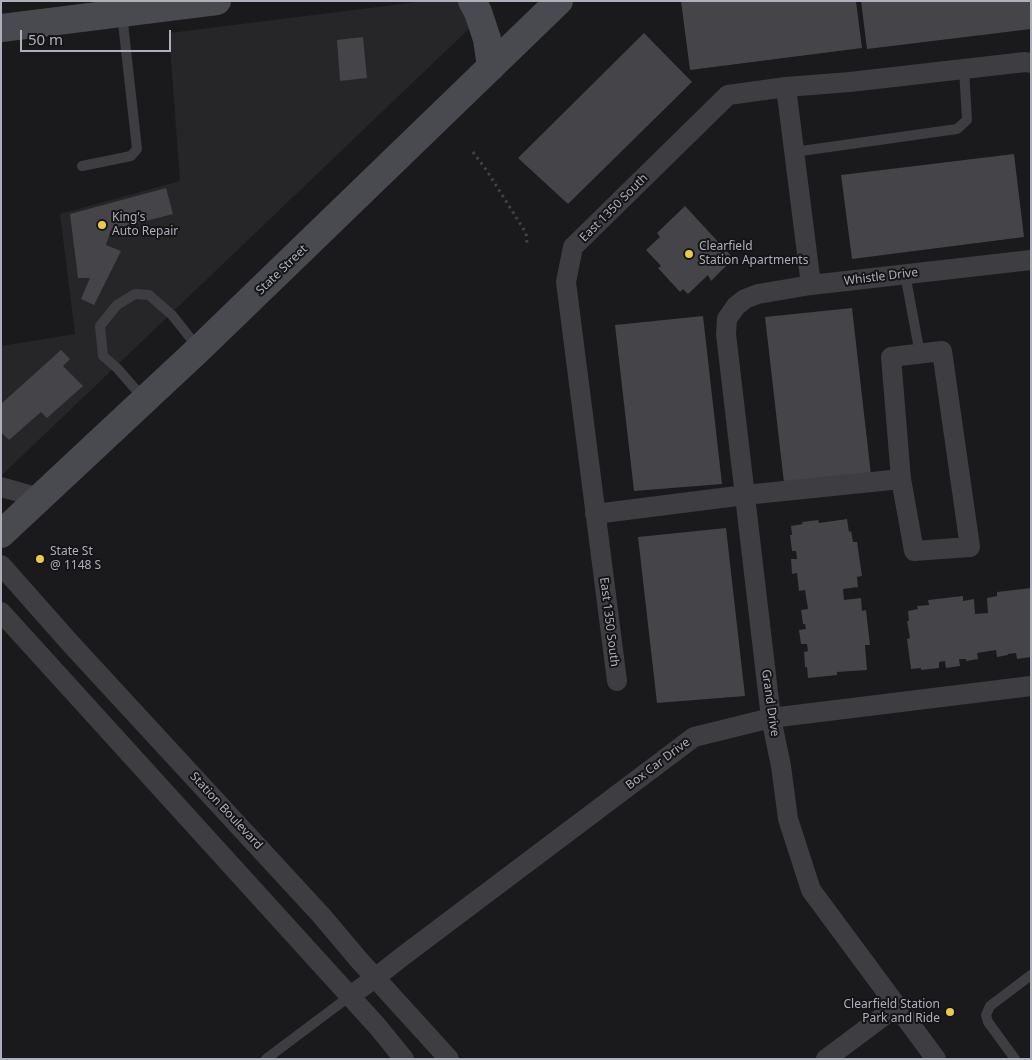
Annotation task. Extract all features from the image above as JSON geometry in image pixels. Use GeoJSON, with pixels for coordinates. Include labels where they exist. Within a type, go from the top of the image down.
{"type":"FeatureCollection","features":[{"type":"Feature","properties":{"kind":"main road"},"geometry":{"type":"LineString","coordinates":[[1,28],[133,8],[217,1]]}},
{"type":"Feature","properties":{"kind":"main road"},"geometry":{"type":"LineString","coordinates":[[472,1],[478,12],[487,39],[491,68]]}},
{"type":"Feature","properties":{"kind":"main road","name":"State Street"},"geometry":{"type":"LineString","coordinates":[[1,534],[145,401],[559,1]]}},
{"type":"Feature","properties":{"kind":"street","name":"East 1350 South"},"geometry":{"type":"LineString","coordinates":[[616,682],[566,282],[573,248],[728,95],[1024,62],[1031,63]]}},
{"type":"Feature","properties":{"kind":"street"},"geometry":{"type":"LineString","coordinates":[[786,88],[811,285]]}},
{"type":"Feature","properties":{"kind":"street","name":"Whistle Drive"},"geometry":{"type":"LineString","coordinates":[[736,306],[744,299],[758,294],[811,285],[1031,260]]}},
{"type":"Feature","properties":{"kind":"street","name":"Grand Drive"},"geometry":{"type":"LineString","coordinates":[[736,306],[727,319],[726,334],[771,718],[781,766],[788,819],[811,890],[936,1059]]}},
{"type":"Feature","properties":{"kind":"street"},"geometry":{"type":"LineString","coordinates":[[942,351],[970,547],[914,551],[901,479],[890,357],[942,351]]}},
{"type":"Feature","properties":{"kind":"street"},"geometry":{"type":"LineString","coordinates":[[595,514],[745,495],[901,479]]}},
{"type":"Feature","properties":{"kind":"street"},"geometry":{"type":"LineString","coordinates":[[1,488],[40,498]]}},
{"type":"Feature","properties":{"kind":"street","name":"Station Boulevard"},"geometry":{"type":"LineString","coordinates":[[1,565],[449,1059]]}},
{"type":"Feature","properties":{"kind":"street"},"geometry":{"type":"LineString","coordinates":[[1,612],[378,1027],[404,1059]]}},
{"type":"Feature","properties":{"kind":"street","name":"Box Car Drive"},"geometry":{"type":"LineString","coordinates":[[350,996],[694,737],[771,718],[1031,686]]}},
{"type":"Feature","properties":{"kind":"street"},"geometry":{"type":"LineString","coordinates":[[826,1059],[897,1006]]}},
{"type":"Feature","properties":{"kind":"lane"},"geometry":{"type":"LineString","coordinates":[[82,166],[131,156],[137,148],[133,8]]}},
{"type":"Feature","properties":{"kind":"lane"},"geometry":{"type":"LineString","coordinates":[[794,152],[958,129],[968,120],[964,69]]}},
{"type":"Feature","properties":{"kind":"lane"},"geometry":{"type":"LineString","coordinates":[[905,274],[920,354]]}},
{"type":"Feature","properties":{"kind":"lane"},"geometry":{"type":"LineString","coordinates":[[145,401],[117,368],[103,356],[100,326],[117,305],[135,294],[149,294],[172,315],[199,349]]}},
{"type":"Feature","properties":{"kind":"lane"},"geometry":{"type":"LineString","coordinates":[[1015,1059],[988,1022],[986,1015],[990,1006],[1031,975]]}},
{"type":"Feature","properties":{"kind":"lane"},"geometry":{"type":"LineString","coordinates":[[266,1059],[350,996]]}},
{"type":"Feature","properties":{"kind":"path"},"geometry":{"type":"LineString","coordinates":[[474,152],[526,233],[528,243]]}},
{"type":"Feature","properties":{"kind":"shaded area"},"geometry":{"type":"Polygon","coordinates":[[[425,1],[464,1],[473,25],[1,476],[1,346],[75,334],[60,214],[180,181],[169,33],[425,1]]]}},
{"type":"Feature","properties":{"kind":"building"},"geometry":{"type":"Polygon","coordinates":[[[681,1],[856,1],[862,48],[690,70],[681,1]]]}},
{"type":"Feature","properties":{"kind":"building"},"geometry":{"type":"Polygon","coordinates":[[[861,1],[1031,1],[1031,29],[867,49],[861,1]]]}},
{"type":"Feature","properties":{"kind":"building"},"geometry":{"type":"Polygon","coordinates":[[[644,33],[692,82],[568,204],[518,158],[644,33]]]}},
{"type":"Feature","properties":{"kind":"building"},"geometry":{"type":"Polygon","coordinates":[[[363,37],[367,78],[340,81],[337,40],[363,37]]]}},
{"type":"Feature","properties":{"kind":"building"},"geometry":{"type":"Polygon","coordinates":[[[1014,154],[1024,237],[852,259],[841,175],[1014,154]]]}},
{"type":"Feature","properties":{"kind":"building"},"geometry":{"type":"Polygon","coordinates":[[[166,188],[173,214],[111,230],[106,245],[121,251],[94,305],[81,299],[90,278],[78,278],[70,214],[166,188]]]}},
{"type":"Feature","properties":{"kind":"building","name":"Clearfield Station Apartments"},"geometry":{"type":"Polygon","coordinates":[[[685,206],[733,258],[711,281],[708,275],[688,294],[683,289],[680,292],[658,268],[661,266],[646,250],[660,237],[657,233],[685,206]]]}},
{"type":"Feature","properties":{"kind":"building"},"geometry":{"type":"Polygon","coordinates":[[[852,308],[871,475],[784,483],[765,317],[852,308]]]}},
{"type":"Feature","properties":{"kind":"building"},"geometry":{"type":"Polygon","coordinates":[[[703,316],[722,484],[634,491],[615,325],[703,316]]]}},
{"type":"Feature","properties":{"kind":"building"},"geometry":{"type":"Polygon","coordinates":[[[61,350],[70,359],[63,366],[83,386],[47,418],[41,412],[9,440],[1,432],[1,404],[61,350]]]}},
{"type":"Feature","properties":{"kind":"building"},"geometry":{"type":"Polygon","coordinates":[[[847,519],[853,542],[857,542],[862,576],[857,577],[858,587],[843,589],[844,600],[861,598],[862,611],[866,610],[870,645],[865,645],[867,670],[837,672],[837,675],[808,678],[804,652],[808,651],[807,644],[801,644],[799,630],[806,629],[805,624],[803,624],[801,610],[808,609],[805,590],[799,591],[797,573],[792,574],[791,559],[797,559],[796,551],[792,551],[791,526],[803,524],[802,522],[818,520],[819,523],[847,519]]]}},
{"type":"Feature","properties":{"kind":"building"},"geometry":{"type":"Polygon","coordinates":[[[726,528],[745,696],[657,703],[638,537],[726,528]]]}},
{"type":"Feature","properties":{"kind":"building"},"geometry":{"type":"Polygon","coordinates":[[[1031,588],[1031,657],[1017,659],[1016,653],[997,657],[996,650],[977,653],[978,659],[966,661],[966,659],[959,659],[960,666],[946,668],[945,661],[939,662],[939,668],[911,669],[907,639],[910,638],[907,621],[909,621],[908,611],[918,609],[917,606],[929,605],[928,600],[963,596],[963,601],[974,599],[975,614],[988,613],[987,598],[997,596],[997,592],[1031,588]]]}},
{"type":"Feature","properties":{"kind":"place","name":"King's Auto Repair"},"geometry":{"type":"Point","coordinates":[102,225]}},
{"type":"Feature","properties":{"kind":"place","name":"Clearfield Station Apartments"},"geometry":{"type":"Point","coordinates":[689,254]}},
{"type":"Feature","properties":{"kind":"place","name":"State St @ 1148 S"},"geometry":{"type":"Point","coordinates":[40,559]}},
{"type":"Feature","properties":{"kind":"place","name":"Clearfield Station Park and Ride"},"geometry":{"type":"Point","coordinates":[950,1012]}}]}
